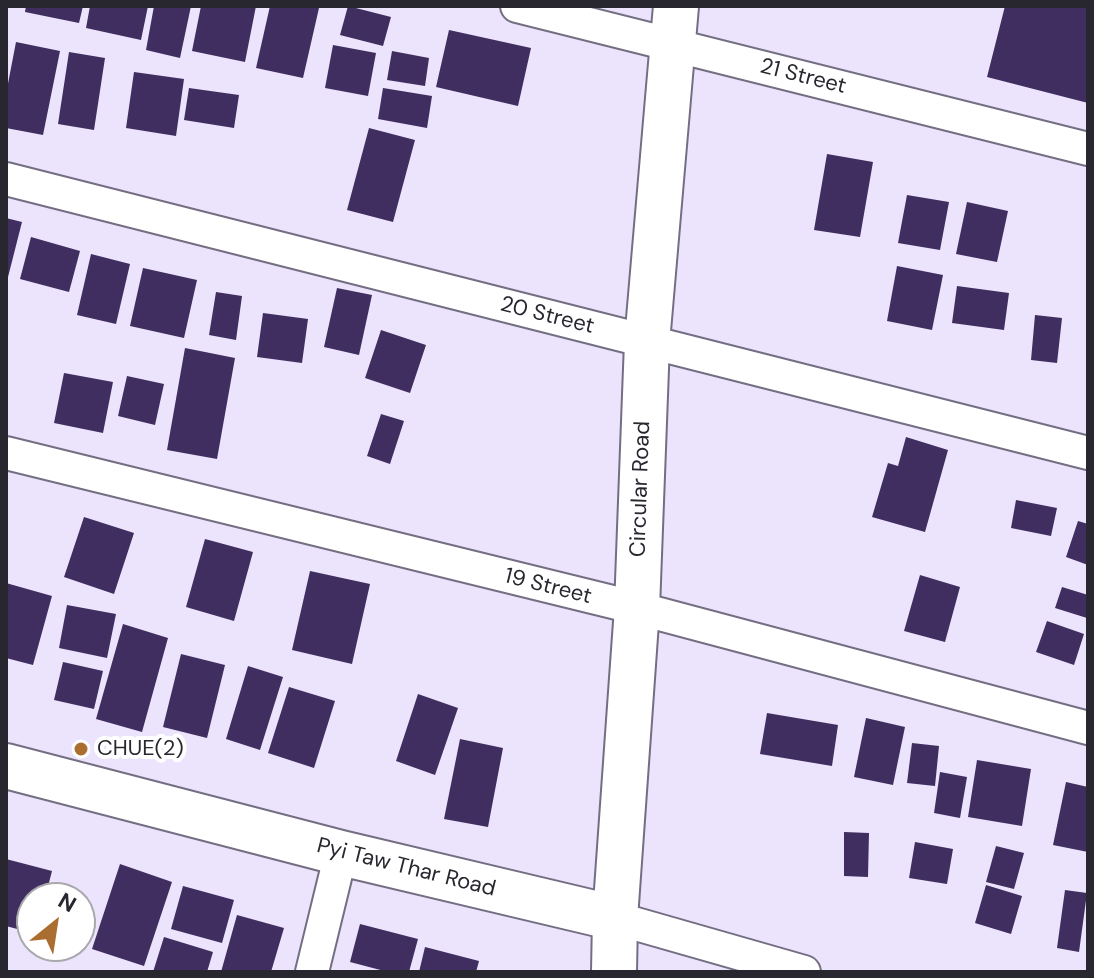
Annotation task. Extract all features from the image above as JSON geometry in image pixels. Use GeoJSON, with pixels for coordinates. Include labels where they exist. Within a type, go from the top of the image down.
{"type":"FeatureCollection","features":[{"type":"Feature","properties":{"kind":"main road","name":"Circular Road"},"geometry":{"type":"LineString","coordinates":[[614,972],[615,918],[637,608],[647,342],[674,26]]}},
{"type":"Feature","properties":{"kind":"main road","name":"Pyi Taw Thar Road"},"geometry":{"type":"LineString","coordinates":[[6,766],[341,853],[615,918]]}},
{"type":"Feature","properties":{"kind":"street","name":"21 Street"},"geometry":{"type":"LineString","coordinates":[[517,6],[674,26],[1088,149]]}},
{"type":"Feature","properties":{"kind":"street","name":"20 Street"},"geometry":{"type":"LineString","coordinates":[[6,179],[1088,453]]}},
{"type":"Feature","properties":{"kind":"street","name":"19 Street"},"geometry":{"type":"LineString","coordinates":[[6,453],[637,608],[1088,728]]}},
{"type":"Feature","properties":{"kind":"street"},"geometry":{"type":"LineString","coordinates":[[312,972],[341,853]]}},
{"type":"Feature","properties":{"kind":"street","name":"Pyi Taw Thar Road"},"geometry":{"type":"LineString","coordinates":[[615,918],[804,972]]}},
{"type":"Feature","properties":{"kind":"building"},"geometry":{"type":"Polygon","coordinates":[[[26,6],[83,6],[79,23],[25,12],[26,6]]]}},
{"type":"Feature","properties":{"kind":"building"},"geometry":{"type":"Polygon","coordinates":[[[90,6],[148,6],[141,40],[86,28],[90,6]]]}},
{"type":"Feature","properties":{"kind":"building"},"geometry":{"type":"Polygon","coordinates":[[[154,6],[191,6],[180,58],[146,50],[154,6]]]}},
{"type":"Feature","properties":{"kind":"building"},"geometry":{"type":"Polygon","coordinates":[[[201,6],[256,6],[245,62],[192,51],[201,6]]]}},
{"type":"Feature","properties":{"kind":"building"},"geometry":{"type":"Polygon","coordinates":[[[270,6],[319,8],[303,78],[256,68],[270,6]]]}},
{"type":"Feature","properties":{"kind":"building"},"geometry":{"type":"Polygon","coordinates":[[[348,6],[391,17],[383,46],[340,35],[348,6]]]}},
{"type":"Feature","properties":{"kind":"building"},"geometry":{"type":"Polygon","coordinates":[[[1005,6],[1088,6],[1088,103],[987,77],[1005,6]]]}},
{"type":"Feature","properties":{"kind":"building"},"geometry":{"type":"Polygon","coordinates":[[[449,30],[531,48],[518,106],[436,87],[449,30]]]}},
{"type":"Feature","properties":{"kind":"building"},"geometry":{"type":"Polygon","coordinates":[[[16,42],[60,51],[43,135],[6,128],[6,94],[16,42]]]}},
{"type":"Feature","properties":{"kind":"building"},"geometry":{"type":"Polygon","coordinates":[[[333,45],[376,53],[368,96],[325,88],[333,45]]]}},
{"type":"Feature","properties":{"kind":"building"},"geometry":{"type":"Polygon","coordinates":[[[392,51],[429,58],[425,86],[387,80],[392,51]]]}},
{"type":"Feature","properties":{"kind":"building"},"geometry":{"type":"Polygon","coordinates":[[[69,52],[105,58],[94,130],[58,124],[69,52]]]}},
{"type":"Feature","properties":{"kind":"building"},"geometry":{"type":"Polygon","coordinates":[[[134,72],[184,79],[176,136],[126,128],[134,72]]]}},
{"type":"Feature","properties":{"kind":"building"},"geometry":{"type":"Polygon","coordinates":[[[189,88],[239,95],[234,128],[184,120],[189,88]]]}},
{"type":"Feature","properties":{"kind":"building"},"geometry":{"type":"Polygon","coordinates":[[[383,88],[432,96],[427,128],[378,119],[383,88]]]}},
{"type":"Feature","properties":{"kind":"building"},"geometry":{"type":"Polygon","coordinates":[[[369,128],[415,140],[393,222],[347,210],[369,128]]]}},
{"type":"Feature","properties":{"kind":"building"},"geometry":{"type":"Polygon","coordinates":[[[827,154],[873,162],[860,237],[814,230],[827,154]]]}},
{"type":"Feature","properties":{"kind":"building"},"geometry":{"type":"Polygon","coordinates":[[[907,195],[949,202],[940,250],[898,243],[907,195]]]}},
{"type":"Feature","properties":{"kind":"building"},"geometry":{"type":"Polygon","coordinates":[[[967,202],[1008,211],[997,262],[956,254],[967,202]]]}},
{"type":"Feature","properties":{"kind":"building"},"geometry":{"type":"Polygon","coordinates":[[[6,218],[22,222],[7,281],[6,281],[6,218]]]}},
{"type":"Feature","properties":{"kind":"building"},"geometry":{"type":"Polygon","coordinates":[[[31,237],[80,251],[69,292],[20,279],[31,237]]]}},
{"type":"Feature","properties":{"kind":"building"},"geometry":{"type":"Polygon","coordinates":[[[91,254],[130,264],[116,324],[77,315],[91,254]]]}},
{"type":"Feature","properties":{"kind":"building"},"geometry":{"type":"Polygon","coordinates":[[[897,266],[943,275],[932,330],[887,321],[897,266]]]}},
{"type":"Feature","properties":{"kind":"building"},"geometry":{"type":"Polygon","coordinates":[[[143,268],[197,280],[184,338],[130,326],[143,268]]]}},
{"type":"Feature","properties":{"kind":"building"},"geometry":{"type":"Polygon","coordinates":[[[957,286],[1009,293],[1004,330],[952,323],[957,286]]]}},
{"type":"Feature","properties":{"kind":"building"},"geometry":{"type":"Polygon","coordinates":[[[337,288],[372,295],[359,355],[324,347],[337,288]]]}},
{"type":"Feature","properties":{"kind":"building"},"geometry":{"type":"Polygon","coordinates":[[[216,292],[242,296],[236,340],[209,335],[216,292]]]}},
{"type":"Feature","properties":{"kind":"building"},"geometry":{"type":"Polygon","coordinates":[[[263,313],[308,319],[302,363],[257,357],[263,313]]]}},
{"type":"Feature","properties":{"kind":"building"},"geometry":{"type":"Polygon","coordinates":[[[1035,315],[1062,318],[1057,363],[1031,360],[1035,315]]]}},
{"type":"Feature","properties":{"kind":"building"},"geometry":{"type":"Polygon","coordinates":[[[381,330],[426,345],[410,393],[365,378],[381,330]]]}},
{"type":"Feature","properties":{"kind":"building"},"geometry":{"type":"Polygon","coordinates":[[[185,348],[235,358],[217,459],[167,450],[185,348]]]}},
{"type":"Feature","properties":{"kind":"building"},"geometry":{"type":"Polygon","coordinates":[[[64,373],[113,382],[103,433],[54,423],[64,373]]]}},
{"type":"Feature","properties":{"kind":"building"},"geometry":{"type":"Polygon","coordinates":[[[127,376],[164,384],[155,425],[118,416],[127,376]]]}},
{"type":"Feature","properties":{"kind":"building"},"geometry":{"type":"Polygon","coordinates":[[[381,414],[404,421],[390,464],[367,456],[381,414]]]}},
{"type":"Feature","properties":{"kind":"building"},"geometry":{"type":"Polygon","coordinates":[[[906,437],[948,450],[925,532],[872,517],[888,463],[898,466],[906,437]]]}},
{"type":"Feature","properties":{"kind":"building"},"geometry":{"type":"Polygon","coordinates":[[[1016,500],[1057,508],[1051,536],[1011,528],[1016,500]]]}},
{"type":"Feature","properties":{"kind":"building"},"geometry":{"type":"Polygon","coordinates":[[[84,517],[134,533],[114,594],[64,577],[84,517]]]}},
{"type":"Feature","properties":{"kind":"building"},"geometry":{"type":"Polygon","coordinates":[[[1078,521],[1088,524],[1088,565],[1066,557],[1078,521]]]}},
{"type":"Feature","properties":{"kind":"building"},"geometry":{"type":"Polygon","coordinates":[[[205,539],[253,552],[234,621],[186,607],[205,539]]]}},
{"type":"Feature","properties":{"kind":"building"},"geometry":{"type":"Polygon","coordinates":[[[310,571],[370,584],[352,664],[292,650],[310,571]]]}},
{"type":"Feature","properties":{"kind":"building"},"geometry":{"type":"Polygon","coordinates":[[[920,575],[960,587],[945,642],[904,631],[920,575]]]}},
{"type":"Feature","properties":{"kind":"building"},"geometry":{"type":"Polygon","coordinates":[[[6,583],[52,596],[33,665],[6,658],[6,583]]]}},
{"type":"Feature","properties":{"kind":"building"},"geometry":{"type":"Polygon","coordinates":[[[1062,587],[1088,595],[1087,618],[1055,608],[1062,587]]]}},
{"type":"Feature","properties":{"kind":"building"},"geometry":{"type":"Polygon","coordinates":[[[67,605],[116,614],[107,658],[59,648],[67,605]]]}},
{"type":"Feature","properties":{"kind":"building"},"geometry":{"type":"Polygon","coordinates":[[[1047,621],[1084,634],[1074,665],[1036,652],[1047,621]]]}},
{"type":"Feature","properties":{"kind":"building"},"geometry":{"type":"Polygon","coordinates":[[[123,624],[168,638],[142,732],[96,719],[123,624]]]}},
{"type":"Feature","properties":{"kind":"building"},"geometry":{"type":"Polygon","coordinates":[[[181,654],[225,665],[207,738],[163,727],[181,654]]]}},
{"type":"Feature","properties":{"kind":"building"},"geometry":{"type":"Polygon","coordinates":[[[63,662],[103,671],[94,709],[54,700],[63,662]]]}},
{"type":"Feature","properties":{"kind":"building"},"geometry":{"type":"Polygon","coordinates":[[[248,666],[283,677],[260,750],[226,739],[248,666]]]}},
{"type":"Feature","properties":{"kind":"building"},"geometry":{"type":"Polygon","coordinates":[[[289,687],[335,701],[314,768],[268,753],[289,687]]]}},
{"type":"Feature","properties":{"kind":"building"},"geometry":{"type":"Polygon","coordinates":[[[418,694],[458,708],[435,775],[396,761],[418,694]]]}},
{"type":"Feature","properties":{"kind":"building"},"geometry":{"type":"Polygon","coordinates":[[[767,713],[838,725],[832,766],[760,754],[767,713]]]}},
{"type":"Feature","properties":{"kind":"building"},"geometry":{"type":"Polygon","coordinates":[[[866,718],[905,727],[893,785],[854,777],[866,718]]]}},
{"type":"Feature","properties":{"kind":"building"},"geometry":{"type":"Polygon","coordinates":[[[460,739],[503,748],[488,827],[444,819],[460,739]]]}},
{"type":"Feature","properties":{"kind":"building"},"geometry":{"type":"Polygon","coordinates":[[[912,743],[939,746],[935,786],[907,783],[912,743]]]}},
{"type":"Feature","properties":{"kind":"building"},"geometry":{"type":"Polygon","coordinates":[[[977,760],[1031,769],[1022,826],[968,817],[977,760]]]}},
{"type":"Feature","properties":{"kind":"building"},"geometry":{"type":"Polygon","coordinates":[[[940,772],[967,777],[960,818],[934,813],[940,772]]]}},
{"type":"Feature","properties":{"kind":"building"},"geometry":{"type":"Polygon","coordinates":[[[1066,782],[1088,787],[1088,852],[1053,845],[1066,782]]]}},
{"type":"Feature","properties":{"kind":"building"},"geometry":{"type":"Polygon","coordinates":[[[844,832],[869,833],[868,877],[844,876],[844,832]]]}},
{"type":"Feature","properties":{"kind":"building"},"geometry":{"type":"Polygon","coordinates":[[[915,842],[953,849],[947,884],[909,878],[915,842]]]}},
{"type":"Feature","properties":{"kind":"building"},"geometry":{"type":"Polygon","coordinates":[[[996,846],[1024,853],[1014,889],[986,882],[996,846]]]}},
{"type":"Feature","properties":{"kind":"building"},"geometry":{"type":"Polygon","coordinates":[[[6,859],[52,871],[49,882],[16,882],[16,929],[6,926],[6,859]]]}},
{"type":"Feature","properties":{"kind":"building"},"geometry":{"type":"Polygon","coordinates":[[[120,864],[172,882],[144,966],[96,950],[96,937],[120,864]]]}},
{"type":"Feature","properties":{"kind":"building"},"geometry":{"type":"Polygon","coordinates":[[[986,885],[1022,896],[1011,934],[975,923],[986,885]]]}},
{"type":"Feature","properties":{"kind":"building"},"geometry":{"type":"Polygon","coordinates":[[[183,886],[234,900],[222,943],[171,929],[183,886]]]}},
{"type":"Feature","properties":{"kind":"building"},"geometry":{"type":"Polygon","coordinates":[[[1065,890],[1087,893],[1079,952],[1057,948],[1065,890]]]}},
{"type":"Feature","properties":{"kind":"building"},"geometry":{"type":"Polygon","coordinates":[[[237,915],[284,928],[271,972],[221,972],[237,915]]]}},
{"type":"Feature","properties":{"kind":"building"},"geometry":{"type":"Polygon","coordinates":[[[360,924],[418,939],[409,972],[388,972],[350,962],[360,924]]]}},
{"type":"Feature","properties":{"kind":"building"},"geometry":{"type":"Polygon","coordinates":[[[164,937],[213,952],[207,972],[153,972],[164,937]]]}},
{"type":"Feature","properties":{"kind":"building"},"geometry":{"type":"Polygon","coordinates":[[[425,947],[479,961],[476,972],[419,972],[425,947]]]}},
{"type":"Feature","properties":{"kind":"place","name":"CHUE(2)"},"geometry":{"type":"Point","coordinates":[81,749]}}]}
